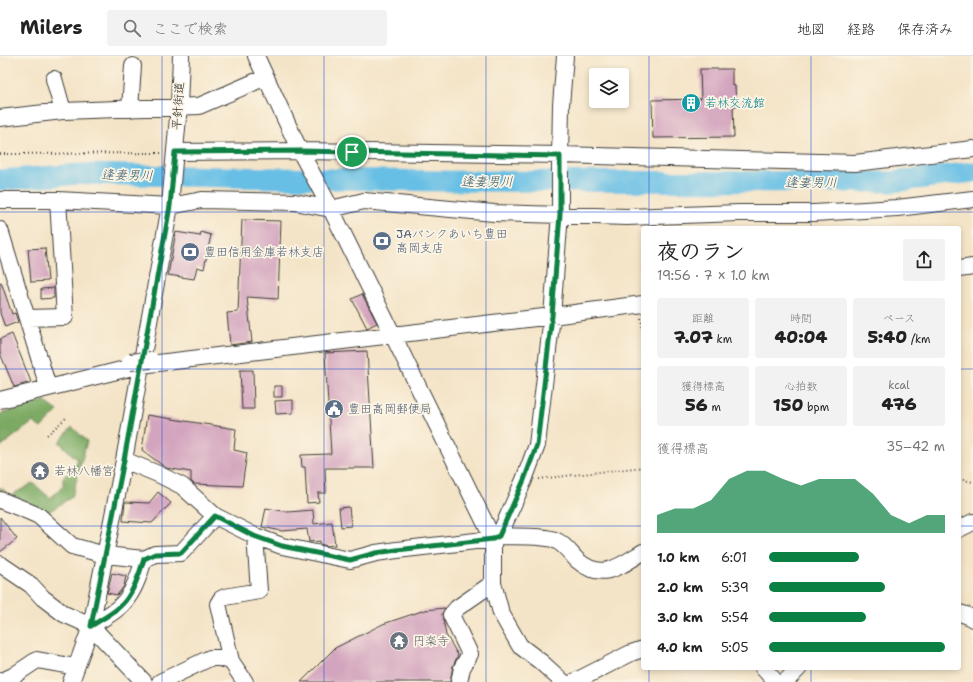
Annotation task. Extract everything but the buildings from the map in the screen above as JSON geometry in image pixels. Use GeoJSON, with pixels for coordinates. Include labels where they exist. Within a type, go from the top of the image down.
{"type":"FeatureCollection","features":[{"type":"Feature","properties":{"kind":"street","name":"平針街道"},"geometry":{"type":"LineString","coordinates":[[74,674],[91,626],[124,460],[140,362],[171,202],[179,106],[181,56]]}},
{"type":"Feature","properties":{"kind":"street"},"geometry":{"type":"LineString","coordinates":[[256,56],[392,335],[496,537]]}},
{"type":"Feature","properties":{"kind":"street"},"geometry":{"type":"LineString","coordinates":[[563,682],[541,662],[520,646],[502,613],[493,583],[496,537],[524,480],[537,445],[552,316],[560,212],[561,105],[565,56]]}},
{"type":"Feature","properties":{"kind":"street"},"geometry":{"type":"LineString","coordinates":[[130,109],[133,66]]}},
{"type":"Feature","properties":{"kind":"street"},"geometry":{"type":"LineString","coordinates":[[0,118],[63,111],[199,106],[266,76]]}},
{"type":"Feature","properties":{"kind":"street"},"geometry":{"type":"LineString","coordinates":[[54,79],[63,111]]}},
{"type":"Feature","properties":{"kind":"street"},"geometry":{"type":"LineString","coordinates":[[175,154],[302,153],[855,163],[973,149]]}},
{"type":"Feature","properties":{"kind":"street"},"geometry":{"type":"LineString","coordinates":[[0,200],[171,202],[202,200],[295,202],[330,207],[364,201],[494,213],[560,212],[627,217],[740,213],[814,213],[897,208],[973,199]]}},
{"type":"Feature","properties":{"kind":"street"},"geometry":{"type":"LineString","coordinates":[[27,318],[65,317],[58,200]]}},
{"type":"Feature","properties":{"kind":"street"},"geometry":{"type":"LineString","coordinates":[[0,230],[48,387]]}},
{"type":"Feature","properties":{"kind":"street"},"geometry":{"type":"LineString","coordinates":[[961,269],[973,267]]}},
{"type":"Feature","properties":{"kind":"street"},"geometry":{"type":"LineString","coordinates":[[1,397],[48,387],[140,362],[392,335],[641,304]]}},
{"type":"Feature","properties":{"kind":"street"},"geometry":{"type":"LineString","coordinates":[[124,460],[182,486],[215,516],[254,536],[282,546],[350,560],[376,553],[496,537],[546,538],[557,541],[580,562],[592,570],[607,571],[614,569],[641,553]]}},
{"type":"Feature","properties":{"kind":"street"},"geometry":{"type":"LineString","coordinates":[[0,500],[39,516],[72,546],[105,555],[144,559],[155,554],[181,553],[215,516]]}},
{"type":"Feature","properties":{"kind":"street"},"geometry":{"type":"LineString","coordinates":[[961,528],[973,522]]}},
{"type":"Feature","properties":{"kind":"street"},"geometry":{"type":"LineString","coordinates":[[245,682],[231,661],[218,604],[221,599],[225,597],[260,591],[254,536]]}},
{"type":"Feature","properties":{"kind":"street"},"geometry":{"type":"LineString","coordinates":[[91,626],[115,610],[128,598],[138,578],[144,559]]}},
{"type":"Feature","properties":{"kind":"street"},"geometry":{"type":"LineString","coordinates":[[0,564],[32,585],[43,598],[64,614],[91,626],[144,682]]}},
{"type":"Feature","properties":{"kind":"street"},"geometry":{"type":"LineString","coordinates":[[459,682],[462,668],[470,654],[451,615],[457,608],[493,583]]}},
{"type":"Feature","properties":{"kind":"street"},"geometry":{"type":"LineString","coordinates":[[961,613],[966,614],[973,619]]}},
{"type":"Feature","properties":{"kind":"street"},"geometry":{"type":"LineString","coordinates":[[574,682],[631,653],[641,650]]}},
{"type":"Feature","properties":{"kind":"street"},"geometry":{"type":"LineString","coordinates":[[160,682],[210,658],[220,658],[231,661]]}},
{"type":"Feature","properties":{"kind":"street"},"geometry":{"type":"LineString","coordinates":[[0,682],[13,676],[37,660],[74,674]]}},
{"type":"Feature","properties":{"kind":"street"},"geometry":{"type":"LineString","coordinates":[[765,670],[776,682]]}},
{"type":"Feature","properties":{"kind":"street"},"geometry":{"type":"LineString","coordinates":[[785,682],[797,670]]}},
{"type":"Feature","properties":{"kind":"path"},"geometry":{"type":"LineString","coordinates":[[0,154],[175,154]]}},
{"type":"Feature","properties":{"kind":"path"},"geometry":{"type":"LineString","coordinates":[[47,436],[66,418]]}},
{"type":"Feature","properties":{"kind":"path"},"geometry":{"type":"LineString","coordinates":[[524,480],[641,467]]}},
{"type":"Feature","properties":{"kind":"path"},"geometry":{"type":"LineString","coordinates":[[961,479],[973,482]]}},
{"type":"Feature","properties":{"kind":"green space"},"geometry":{"type":"Polygon","coordinates":[[[44,401],[58,411],[41,428],[33,422],[0,447],[0,414],[44,401]]]}},
{"type":"Feature","properties":{"kind":"green space"},"geometry":{"type":"Polygon","coordinates":[[[72,427],[87,441],[72,497],[45,514],[0,499],[1,487],[10,496],[33,483],[50,498],[63,486],[63,478],[78,460],[59,442],[72,427]]]}},
{"type":"Feature","properties":{"kind":"waterway","name":"逢妻男川"},"geometry":{"type":"LineString","coordinates":[[0,180],[81,174],[438,181],[892,182],[973,172]]}},
{"type":"Feature","properties":{"kind":"place","name":"若林交流館"},"geometry":{"type":"Point","coordinates":[691,103]}},
{"type":"Feature","properties":{"kind":"place","name":"JAバンクあいち豊田 高岡支店"},"geometry":{"type":"Point","coordinates":[382,241]}},
{"type":"Feature","properties":{"kind":"place","name":"豊田信用金庫若林支店"},"geometry":{"type":"Point","coordinates":[190,252]}},
{"type":"Feature","properties":{"kind":"place","name":"豊田高岡郵便局"},"geometry":{"type":"Point","coordinates":[334,409]}},
{"type":"Feature","properties":{"kind":"place","name":"若林八幡宮"},"geometry":{"type":"Point","coordinates":[40,471]}},
{"type":"Feature","properties":{"kind":"place","name":"円楽寺"},"geometry":{"type":"Point","coordinates":[399,641]}},
{"type":"Feature","properties":{"kind":"route"},"geometry":{"type":"LineString","coordinates":[[175,152],[352,152],[560,156],[560,214],[552,316],[537,445],[524,480],[499,536],[493,539],[376,553],[350,560],[282,546],[254,536],[215,516],[181,553],[155,554],[144,559],[138,578],[128,598],[115,610],[91,626],[124,460],[170,206],[175,152]]}}]}
